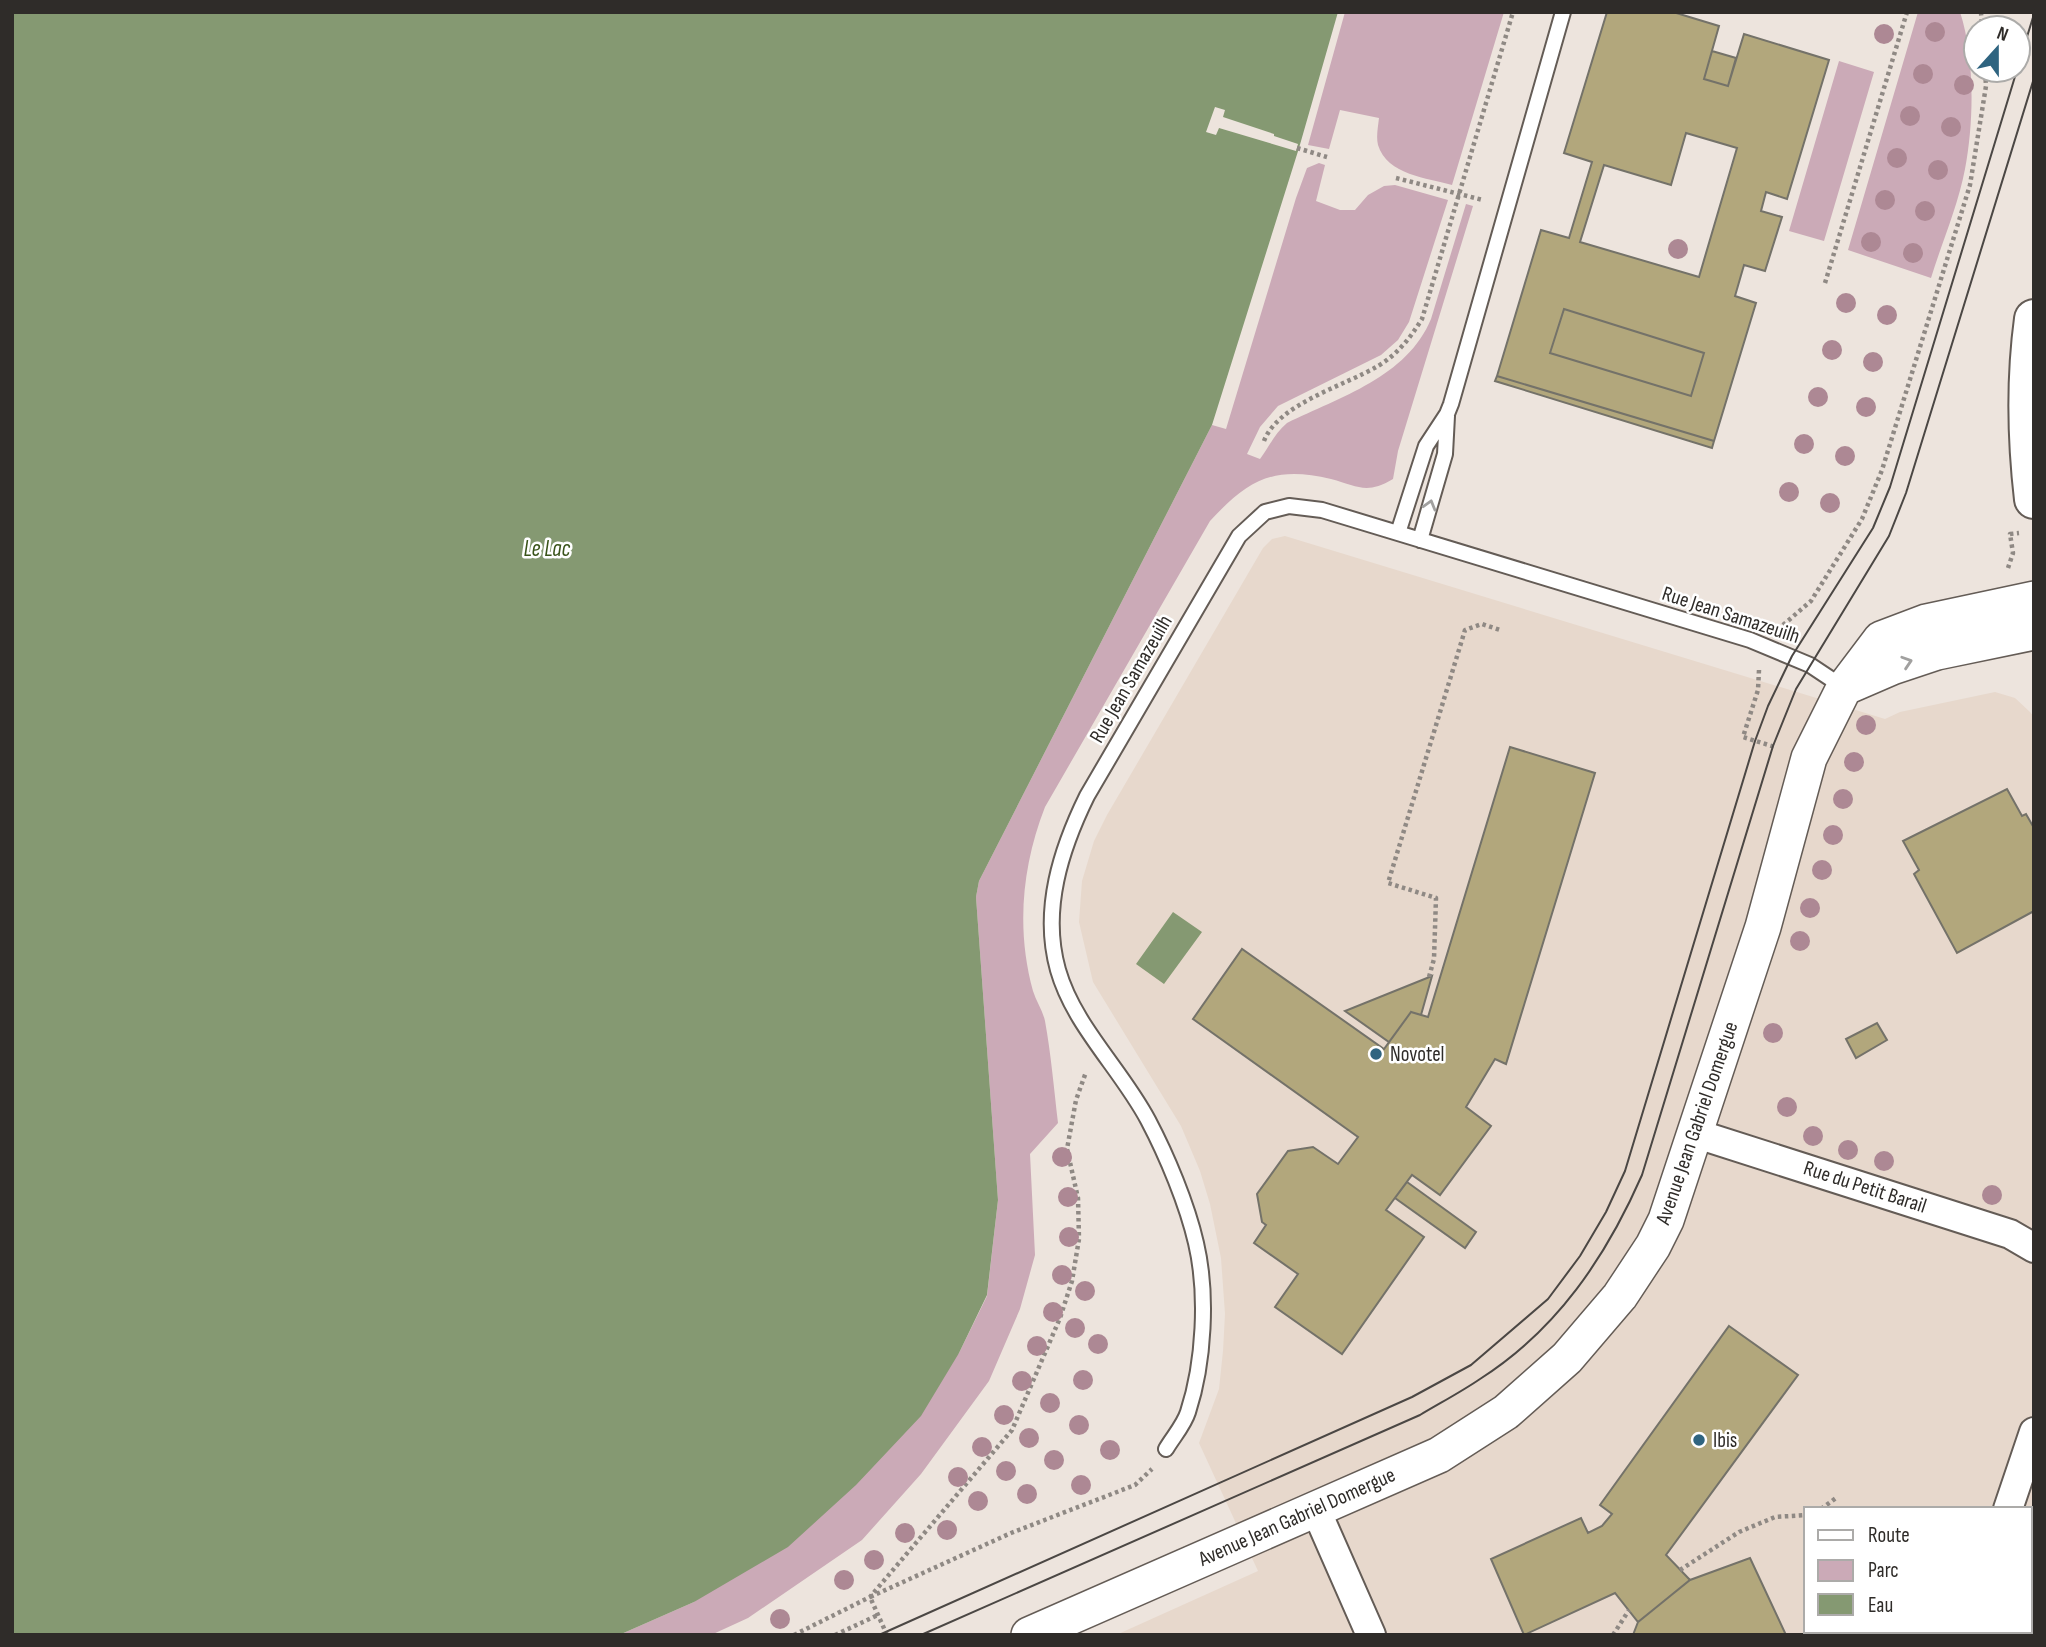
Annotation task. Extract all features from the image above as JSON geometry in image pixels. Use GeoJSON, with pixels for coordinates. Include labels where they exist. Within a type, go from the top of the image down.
{"type":"FeatureCollection","features":[{"type":"Feature","properties":{"kind":"main road"},"geometry":{"type":"LineString","coordinates":[[2034,319],[2028,424],[2034,499]]}},
{"type":"Feature","properties":{"kind":"street","name":"Avenue Jean Gabriel Domergue"},"geometry":{"type":"LineString","coordinates":[[1029,1635],[1439,1455],[1506,1412],[1567,1359],[1620,1296],[1653,1246],[1666,1220],[1763,927],[1809,758],[1844,688],[1881,639],[1926,622],[2034,599]]}},
{"type":"Feature","properties":{"kind":"street"},"geometry":{"type":"LineString","coordinates":[[1844,688],[1892,667],[1937,652],[2034,632]]}},
{"type":"Feature","properties":{"kind":"street","name":"Rue du Petit Barail"},"geometry":{"type":"LineString","coordinates":[[1695,1133],[2010,1234],[2034,1248]]}},
{"type":"Feature","properties":{"kind":"street"},"geometry":{"type":"LineString","coordinates":[[2009,1507],[2034,1432]]}},
{"type":"Feature","properties":{"kind":"street"},"geometry":{"type":"LineString","coordinates":[[1316,1510],[1371,1635]]}},
{"type":"Feature","properties":{"kind":"lane"},"geometry":{"type":"LineString","coordinates":[[1420,540],[1445,454],[1447,415],[1563,12]]}},
{"type":"Feature","properties":{"kind":"lane"},"geometry":{"type":"LineString","coordinates":[[1398,533],[1426,446],[1447,415]]}},
{"type":"Feature","properties":{"kind":"lane","name":"Rue Jean Samazeuilh"},"geometry":{"type":"LineString","coordinates":[[1166,1448],[1188,1414],[1199,1360],[1203,1302],[1197,1244],[1175,1181],[1148,1120],[1071,1004],[1057,969],[1051,924],[1059,866],[1068,834],[1087,796],[1239,536],[1265,512],[1289,506],[1322,510],[1770,647],[1810,665],[1844,688]]}},
{"type":"Feature","properties":{"kind":"path"},"geometry":{"type":"LineString","coordinates":[[1264,441],[1268,429],[1291,409],[1380,365],[1407,341],[1422,319],[1513,12]]}},
{"type":"Feature","properties":{"kind":"path"},"geometry":{"type":"LineString","coordinates":[[1825,283],[1907,12]]}},
{"type":"Feature","properties":{"kind":"path"},"geometry":{"type":"LineString","coordinates":[[1770,647],[1783,624],[1811,601],[1862,519],[1882,470],[1970,185],[1986,84]]}},
{"type":"Feature","properties":{"kind":"path"},"geometry":{"type":"LineString","coordinates":[[1297,148],[1327,157]]}},
{"type":"Feature","properties":{"kind":"path"},"geometry":{"type":"LineString","coordinates":[[1396,178],[1507,207]]}},
{"type":"Feature","properties":{"kind":"path"},"geometry":{"type":"LineString","coordinates":[[1429,977],[1434,959],[1436,898],[1388,883],[1465,630],[1482,624],[1500,630]]}},
{"type":"Feature","properties":{"kind":"path"},"geometry":{"type":"LineString","coordinates":[[870,1597],[1012,1430],[1060,1318],[1072,1281],[1079,1239],[1078,1198],[1067,1149],[1076,1100],[1096,1041]]}},
{"type":"Feature","properties":{"kind":"path"},"geometry":{"type":"LineString","coordinates":[[794,1635],[1011,1532],[1135,1485],[1155,1466],[1166,1448]]}},
{"type":"Feature","properties":{"kind":"path"},"geometry":{"type":"LineString","coordinates":[[1824,1507],[1836,1498]]}},
{"type":"Feature","properties":{"kind":"path"},"geometry":{"type":"LineString","coordinates":[[1680,1570],[1738,1532],[1775,1517],[1804,1515]]}},
{"type":"Feature","properties":{"kind":"path"},"geometry":{"type":"LineString","coordinates":[[870,1597],[887,1635]]}},
{"type":"Feature","properties":{"kind":"path"},"geometry":{"type":"LineString","coordinates":[[1613,1635],[1629,1610]]}},
{"type":"Feature","properties":{"kind":"path"},"geometry":{"type":"LineString","coordinates":[[835,1635],[878,1615]]}},
{"type":"Feature","properties":{"kind":"shaded area"},"geometry":{"type":"Polygon","coordinates":[[[1285,536],[1885,719],[1900,712],[1995,692],[2015,698],[2034,717],[2034,1635],[1116,1635],[1258,1571],[1199,1443],[1219,1389],[1225,1314],[1221,1258],[1210,1204],[1200,1171],[1181,1126],[1093,982],[1079,922],[1082,881],[1094,841],[1107,815],[1263,548],[1272,539],[1285,536]]]}},
{"type":"Feature","properties":{"kind":"green space"},"geometry":{"type":"Polygon","coordinates":[[[1345,12],[1504,12],[1452,185],[1409,174],[1390,163],[1378,145],[1379,118],[1340,110],[1329,149],[1308,145],[1345,12]]]}},
{"type":"Feature","properties":{"kind":"green space"},"geometry":{"type":"Polygon","coordinates":[[[1918,12],[1960,12],[1962,84],[1972,84],[1970,131],[1962,183],[1931,278],[1848,250],[1918,12]]]}},
{"type":"Feature","properties":{"kind":"green space"},"geometry":{"type":"Polygon","coordinates":[[[1839,61],[1874,72],[1824,241],[1789,231],[1839,61]]]}},
{"type":"Feature","properties":{"kind":"green space"},"geometry":{"type":"Polygon","coordinates":[[[1319,163],[1325,165],[1316,201],[1340,210],[1355,210],[1368,195],[1384,186],[1395,185],[1448,200],[1409,322],[1398,340],[1381,355],[1278,406],[1260,427],[1247,454],[1260,459],[1287,423],[1370,383],[1406,356],[1431,319],[1466,204],[1473,206],[1398,451],[1393,479],[1376,487],[1362,488],[1311,475],[1278,475],[1250,486],[1224,507],[1210,521],[1045,807],[1031,852],[1023,921],[1024,944],[1033,991],[1045,1021],[1058,1123],[1030,1154],[1035,1255],[1020,1309],[989,1381],[921,1474],[862,1540],[748,1618],[711,1635],[619,1635],[694,1602],[959,1353],[987,1296],[998,1200],[976,897],[979,881],[1212,425],[1226,429],[1296,198],[1307,168],[1319,163]]]}},
{"type":"Feature","properties":{"kind":"water","name":"Le Lac"},"geometry":{"type":"Polygon","coordinates":[[[12,12],[1338,12],[1299,148],[1212,425],[979,881],[976,897],[998,1200],[987,1295],[959,1353],[921,1416],[856,1485],[788,1547],[694,1602],[619,1635],[12,1635],[12,12]]]}},
{"type":"Feature","properties":{"kind":"water"},"geometry":{"type":"Polygon","coordinates":[[[1173,912],[1202,932],[1164,984],[1136,964],[1173,912]]]}},
{"type":"Feature","properties":{"kind":"pier"},"geometry":{"type":"Polygon","coordinates":[[[1215,107],[1225,110],[1223,117],[1298,144],[1296,151],[1219,128],[1216,135],[1206,132],[1215,107]]]}},
{"type":"Feature","properties":{"kind":"building"},"geometry":{"type":"Polygon","coordinates":[[[1607,12],[1673,12],[1719,26],[1704,79],[1728,86],[1744,34],[1829,60],[1787,199],[1766,192],[1761,211],[1782,217],[1765,271],[1744,265],[1735,296],[1756,303],[1714,441],[1497,376],[1541,230],[1569,238],[1592,162],[1564,153],[1607,12]],[[1686,133],[1671,185],[1604,165],[1580,242],[1699,277],[1737,148],[1686,133]],[[1564,309],[1550,353],[1691,396],[1704,353],[1564,309]]]}},
{"type":"Feature","properties":{"kind":"building"},"geometry":{"type":"Polygon","coordinates":[[[1712,51],[1736,58],[1728,86],[1704,79],[1712,51]]]}},
{"type":"Feature","properties":{"kind":"building"},"geometry":{"type":"Polygon","coordinates":[[[1564,309],[1704,353],[1691,396],[1550,353],[1564,309]]]}},
{"type":"Feature","properties":{"kind":"building"},"geometry":{"type":"Polygon","coordinates":[[[1497,376],[1714,441],[1712,448],[1495,381],[1497,376]]]}},
{"type":"Feature","properties":{"kind":"building","name":"Novotel"},"geometry":{"type":"Polygon","coordinates":[[[1510,747],[1595,773],[1506,1064],[1495,1059],[1466,1107],[1491,1126],[1440,1195],[1412,1175],[1386,1210],[1424,1237],[1342,1354],[1275,1307],[1298,1274],[1254,1243],[1266,1225],[1262,1222],[1257,1194],[1288,1151],[1313,1147],[1338,1164],[1358,1137],[1193,1019],[1242,949],[1384,1049],[1411,1012],[1428,1017],[1510,747]]]}},
{"type":"Feature","properties":{"kind":"building"},"geometry":{"type":"Polygon","coordinates":[[[2007,789],[2022,816],[2026,814],[2034,828],[2034,911],[1957,953],[1914,874],[1919,870],[1903,841],[2007,789]]]}},
{"type":"Feature","properties":{"kind":"building"},"geometry":{"type":"Polygon","coordinates":[[[1432,976],[1421,1015],[1411,1012],[1389,1042],[1345,1011],[1432,976]]]}},
{"type":"Feature","properties":{"kind":"building"},"geometry":{"type":"Polygon","coordinates":[[[1877,1023],[1887,1040],[1856,1058],[1846,1039],[1877,1023]]]}},
{"type":"Feature","properties":{"kind":"building"},"geometry":{"type":"Polygon","coordinates":[[[1407,1182],[1476,1232],[1465,1248],[1395,1198],[1407,1182]]]}},
{"type":"Feature","properties":{"kind":"building","name":"Ibis"},"geometry":{"type":"Polygon","coordinates":[[[1729,1326],[1798,1375],[1666,1555],[1690,1580],[1638,1622],[1615,1593],[1524,1635],[1491,1559],[1581,1518],[1588,1533],[1602,1526],[1612,1514],[1600,1505],[1729,1326]]]}},
{"type":"Feature","properties":{"kind":"building"},"geometry":{"type":"Polygon","coordinates":[[[1750,1558],[1786,1635],[1633,1635],[1638,1622],[1690,1580],[1750,1558]]]}},
{"type":"Feature","properties":{"kind":"tram line"},"geometry":{"type":"LineString","coordinates":[[2032,20],[2034,14]]}},
{"type":"Feature","properties":{"kind":"tram line"},"geometry":{"type":"LineString","coordinates":[[921,1635],[1420,1415],[1508,1360],[1556,1315],[1595,1263],[1642,1175],[1773,746],[1796,689],[1889,536],[1906,493],[2034,78]]}},
{"type":"Feature","properties":{"kind":"tram line"},"geometry":{"type":"LineString","coordinates":[[879,1635],[1412,1397],[1471,1365],[1548,1299],[1580,1256],[1606,1212],[1625,1171],[1755,741],[1768,706],[1792,656],[1873,528],[1890,487],[2013,84]]}},
{"type":"Feature","properties":{"kind":"place","name":"Novotel"},"geometry":{"type":"Point","coordinates":[1376,1054]}},
{"type":"Feature","properties":{"kind":"place","name":"Ibis"},"geometry":{"type":"Point","coordinates":[1699,1440]}}]}
